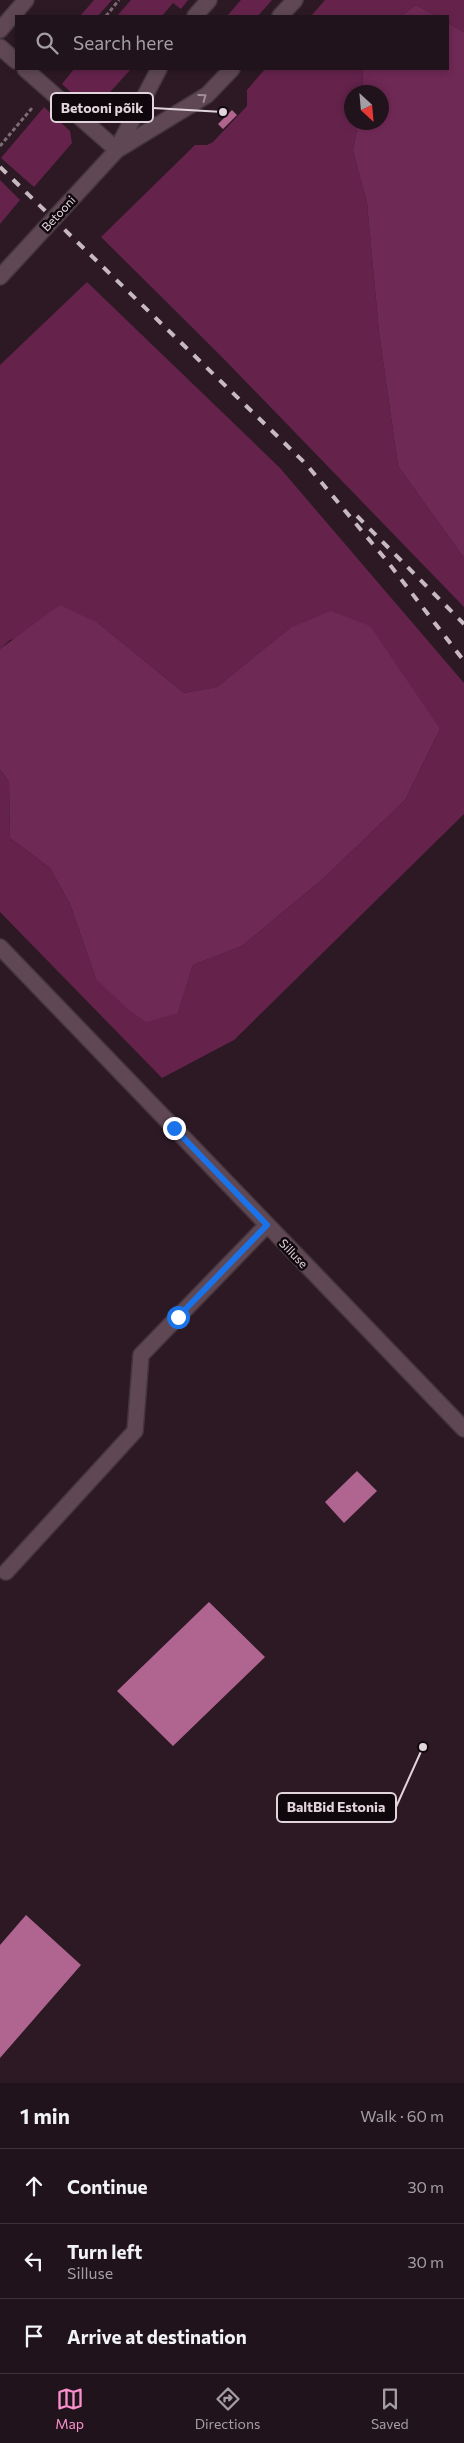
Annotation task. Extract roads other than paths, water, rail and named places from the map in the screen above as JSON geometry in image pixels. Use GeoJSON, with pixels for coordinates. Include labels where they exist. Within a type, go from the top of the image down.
{"type":"FeatureCollection","features":[{"type":"Feature","properties":{"kind":"street"},"geometry":{"type":"LineString","coordinates":[[0,30],[26,0]]}},
{"type":"Feature","properties":{"kind":"street"},"geometry":{"type":"LineString","coordinates":[[196,15],[209,0]]}},
{"type":"Feature","properties":{"kind":"street"},"geometry":{"type":"LineString","coordinates":[[281,15],[295,0]]}},
{"type":"Feature","properties":{"kind":"street"},"geometry":{"type":"LineString","coordinates":[[0,47],[15,60]]}},
{"type":"Feature","properties":{"kind":"street"},"geometry":{"type":"LineString","coordinates":[[26,70],[117,150]]}},
{"type":"Feature","properties":{"kind":"street","name":"Betooni"},"geometry":{"type":"LineString","coordinates":[[0,277],[117,150],[158,70]]}},
{"type":"Feature","properties":{"kind":"street","name":"Betooni"},"geometry":{"type":"LineString","coordinates":[[117,150],[207,95],[231,70]]}},
{"type":"Feature","properties":{"kind":"street","name":"Silluse"},"geometry":{"type":"LineString","coordinates":[[0,947],[464,1429]]}},
{"type":"Feature","properties":{"kind":"street"},"geometry":{"type":"LineString","coordinates":[[6,1572],[135,1431],[141,1355],[267,1225]]}},
{"type":"Feature","properties":{"kind":"railway"},"geometry":{"type":"LineString","coordinates":[[0,167],[306,464],[387,561],[464,661]]}},
{"type":"Feature","properties":{"kind":"railway"},"geometry":{"type":"LineString","coordinates":[[357,516],[464,624]]}},
{"type":"Feature","properties":{"kind":"place","name":"Betooni põik"},"geometry":{"type":"Point","coordinates":[223,112]}},
{"type":"Feature","properties":{"kind":"place","name":"BaltBid Estonia"},"geometry":{"type":"Point","coordinates":[423,1747]}}]}
